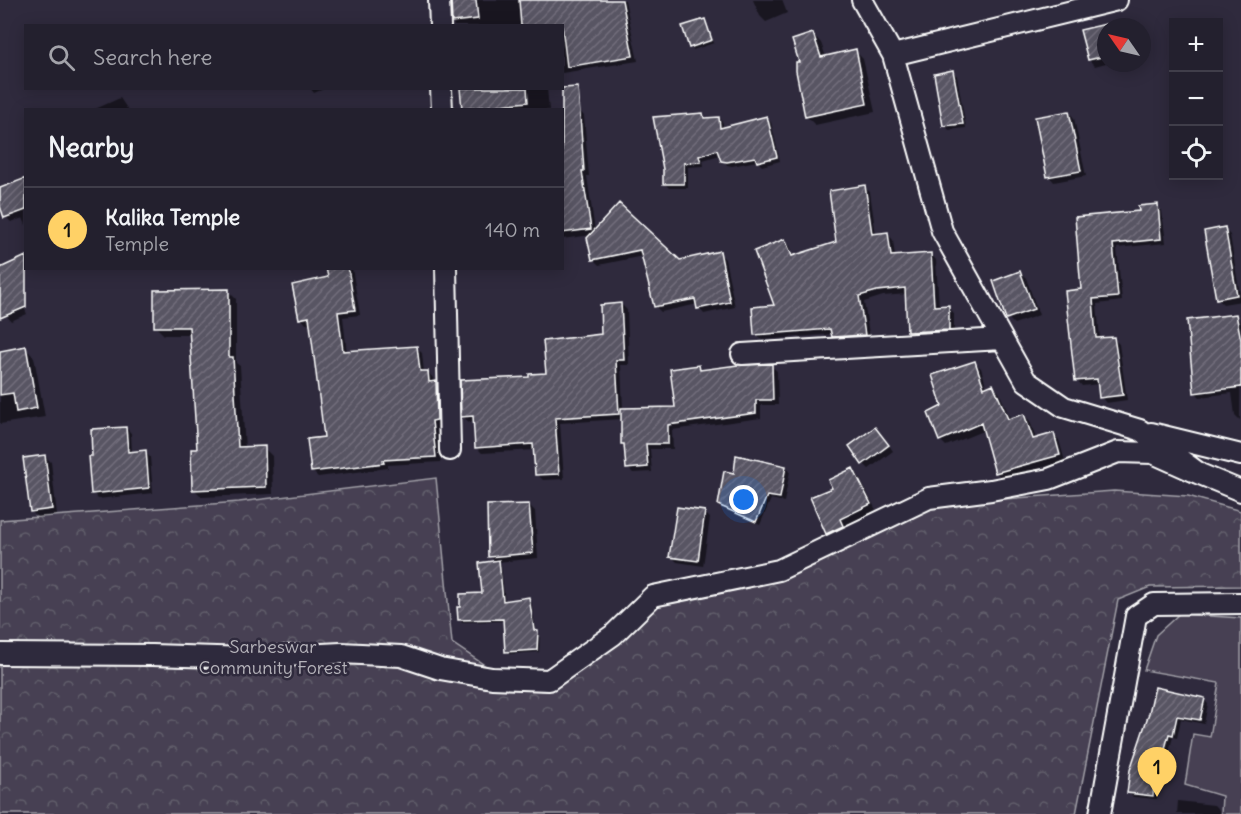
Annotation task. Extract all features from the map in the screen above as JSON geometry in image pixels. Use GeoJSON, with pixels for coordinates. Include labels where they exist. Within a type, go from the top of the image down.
{"type":"FeatureCollection","features":[{"type":"Feature","properties":{"kind":"street"},"geometry":{"type":"LineString","coordinates":[[440,0],[440,24]]}},
{"type":"Feature","properties":{"kind":"street"},"geometry":{"type":"LineString","coordinates":[[862,0],[893,55],[942,231],[1026,381],[1064,406],[1140,430],[1241,455]]}},
{"type":"Feature","properties":{"kind":"street"},"geometry":{"type":"LineString","coordinates":[[893,55],[1117,0]]}},
{"type":"Feature","properties":{"kind":"street"},"geometry":{"type":"LineString","coordinates":[[441,90],[442,108]]}},
{"type":"Feature","properties":{"kind":"street"},"geometry":{"type":"LineString","coordinates":[[446,270],[450,450]]}},
{"type":"Feature","properties":{"kind":"street"},"geometry":{"type":"LineString","coordinates":[[742,354],[1002,339]]}},
{"type":"Feature","properties":{"kind":"street"},"geometry":{"type":"LineString","coordinates":[[1140,430],[1200,474]]}},
{"type":"Feature","properties":{"kind":"street"},"geometry":{"type":"LineString","coordinates":[[0,654],[248,658],[341,653],[401,656],[440,669],[492,678],[549,680],[613,635],[653,596],[780,570],[929,498],[1049,479],[1118,452],[1153,453],[1241,491]]}},
{"type":"Feature","properties":{"kind":"street"},"geometry":{"type":"LineString","coordinates":[[1100,814],[1136,616],[1154,604],[1241,603]]}},
{"type":"Feature","properties":{"kind":"green space","name":"Sarbeswar Community Forest"},"geometry":{"type":"Polygon","coordinates":[[[436,478],[452,643],[495,672],[547,688],[658,604],[783,578],[873,536],[921,510],[976,501],[1114,491],[1188,496],[1241,511],[1241,586],[1150,587],[1118,600],[1076,814],[0,814],[0,520],[239,502],[436,478]]]}},
{"type":"Feature","properties":{"kind":"green space"},"geometry":{"type":"Polygon","coordinates":[[[1179,614],[1241,618],[1241,814],[1221,814],[1222,796],[1185,785],[1193,734],[1210,737],[1219,683],[1144,670],[1156,635],[1179,614]]]}},
{"type":"Feature","properties":{"kind":"building"},"geometry":{"type":"Polygon","coordinates":[[[451,0],[476,0],[478,19],[452,22],[451,0]]]}},
{"type":"Feature","properties":{"kind":"building"},"geometry":{"type":"Polygon","coordinates":[[[519,0],[622,0],[633,56],[567,67],[564,24],[521,24],[519,0]]]}},
{"type":"Feature","properties":{"kind":"building"},"geometry":{"type":"Polygon","coordinates":[[[705,19],[712,40],[689,48],[682,26],[705,19]]]}},
{"type":"Feature","properties":{"kind":"building"},"geometry":{"type":"Polygon","coordinates":[[[1097,26],[1097,58],[1088,60],[1080,30],[1097,26]]]}},
{"type":"Feature","properties":{"kind":"building"},"geometry":{"type":"Polygon","coordinates":[[[813,33],[821,57],[856,49],[867,104],[805,117],[796,71],[796,62],[799,62],[792,40],[813,33]]]}},
{"type":"Feature","properties":{"kind":"building"},"geometry":{"type":"Polygon","coordinates":[[[953,70],[963,124],[943,126],[934,74],[953,70]]]}},
{"type":"Feature","properties":{"kind":"building"},"geometry":{"type":"Polygon","coordinates":[[[578,87],[584,171],[582,171],[591,229],[564,233],[562,90],[578,87]]]}},
{"type":"Feature","properties":{"kind":"building"},"geometry":{"type":"Polygon","coordinates":[[[460,90],[527,90],[528,102],[462,108],[460,90]]]}},
{"type":"Feature","properties":{"kind":"building"},"geometry":{"type":"Polygon","coordinates":[[[1069,111],[1081,171],[1047,177],[1035,117],[1069,111]]]}},
{"type":"Feature","properties":{"kind":"building"},"geometry":{"type":"Polygon","coordinates":[[[703,113],[704,118],[719,117],[720,128],[767,116],[777,157],[757,162],[755,157],[727,162],[721,161],[717,150],[699,156],[701,162],[684,163],[684,184],[663,184],[663,169],[653,117],[703,113]]]}},
{"type":"Feature","properties":{"kind":"building"},"geometry":{"type":"Polygon","coordinates":[[[24,179],[24,211],[4,218],[0,206],[0,188],[24,179]]]}},
{"type":"Feature","properties":{"kind":"building"},"geometry":{"type":"Polygon","coordinates":[[[865,185],[872,234],[888,232],[891,256],[931,253],[934,306],[949,305],[949,330],[907,332],[905,288],[877,291],[859,296],[865,335],[832,337],[830,329],[754,335],[752,307],[774,305],[754,251],[785,239],[792,256],[836,242],[829,191],[865,185]]]}},
{"type":"Feature","properties":{"kind":"building"},"geometry":{"type":"Polygon","coordinates":[[[619,203],[680,260],[720,251],[730,302],[697,309],[695,299],[654,307],[640,250],[592,260],[587,238],[619,203]]]}},
{"type":"Feature","properties":{"kind":"building"},"geometry":{"type":"Polygon","coordinates":[[[1158,204],[1161,239],[1113,244],[1118,297],[1093,299],[1096,338],[1114,337],[1123,395],[1099,398],[1097,379],[1075,381],[1065,291],[1081,289],[1075,217],[1139,211],[1138,206],[1158,204]]]}},
{"type":"Feature","properties":{"kind":"building"},"geometry":{"type":"Polygon","coordinates":[[[1225,227],[1237,295],[1216,299],[1204,231],[1225,227]]]}},
{"type":"Feature","properties":{"kind":"building"},"geometry":{"type":"Polygon","coordinates":[[[24,257],[26,307],[0,318],[0,268],[24,257]]]}},
{"type":"Feature","properties":{"kind":"building"},"geometry":{"type":"Polygon","coordinates":[[[326,270],[348,270],[355,310],[338,312],[343,351],[417,346],[420,371],[428,371],[429,382],[436,381],[437,420],[432,421],[436,457],[383,460],[384,463],[311,472],[307,439],[324,437],[309,317],[299,319],[292,285],[328,277],[326,270]]]}},
{"type":"Feature","properties":{"kind":"building"},"geometry":{"type":"Polygon","coordinates":[[[1020,271],[1034,309],[1006,319],[993,281],[1020,271]]]}},
{"type":"Feature","properties":{"kind":"building"},"geometry":{"type":"Polygon","coordinates":[[[229,289],[229,357],[233,357],[238,447],[265,446],[266,487],[192,490],[191,449],[197,449],[189,327],[154,327],[154,290],[229,289]]]}},
{"type":"Feature","properties":{"kind":"building"},"geometry":{"type":"Polygon","coordinates":[[[621,303],[624,360],[616,360],[619,414],[555,418],[559,474],[535,475],[533,444],[475,448],[473,416],[461,417],[460,380],[529,377],[529,374],[546,373],[543,341],[601,334],[600,305],[621,303]]]}},
{"type":"Feature","properties":{"kind":"building"},"geometry":{"type":"Polygon","coordinates":[[[1236,314],[1241,340],[1241,387],[1194,393],[1187,320],[1236,314]]]}},
{"type":"Feature","properties":{"kind":"building"},"geometry":{"type":"Polygon","coordinates":[[[26,346],[37,408],[16,412],[13,393],[0,395],[0,351],[26,346]]]}},
{"type":"Feature","properties":{"kind":"building"},"geometry":{"type":"Polygon","coordinates":[[[975,361],[984,388],[993,384],[1008,419],[1024,414],[1033,439],[1054,433],[1060,455],[995,473],[981,423],[939,441],[928,413],[942,406],[932,375],[975,361]]]}},
{"type":"Feature","properties":{"kind":"building"},"geometry":{"type":"Polygon","coordinates":[[[772,364],[773,400],[756,400],[756,413],[668,425],[668,444],[646,444],[648,467],[626,469],[624,444],[621,444],[621,408],[675,407],[670,369],[699,365],[700,370],[738,365],[772,364]]]}},
{"type":"Feature","properties":{"kind":"building"},"geometry":{"type":"Polygon","coordinates":[[[126,427],[128,452],[146,450],[149,488],[91,494],[88,456],[92,456],[91,429],[126,427]]]}},
{"type":"Feature","properties":{"kind":"building"},"geometry":{"type":"Polygon","coordinates":[[[875,427],[889,445],[862,465],[849,446],[875,427]]]}},
{"type":"Feature","properties":{"kind":"building"},"geometry":{"type":"Polygon","coordinates":[[[45,455],[52,509],[30,512],[23,458],[45,455]]]}},
{"type":"Feature","properties":{"kind":"building"},"geometry":{"type":"Polygon","coordinates":[[[736,455],[786,466],[780,498],[767,496],[756,522],[718,505],[724,471],[734,473],[736,455]]]}},
{"type":"Feature","properties":{"kind":"building"},"geometry":{"type":"Polygon","coordinates":[[[853,468],[871,504],[840,519],[843,526],[826,534],[810,497],[832,488],[828,480],[853,468]]]}},
{"type":"Feature","properties":{"kind":"building"},"geometry":{"type":"Polygon","coordinates":[[[529,504],[533,553],[488,557],[487,505],[529,504]]]}},
{"type":"Feature","properties":{"kind":"building"},"geometry":{"type":"Polygon","coordinates":[[[677,507],[705,511],[698,561],[669,557],[677,507]]]}},
{"type":"Feature","properties":{"kind":"building"},"geometry":{"type":"Polygon","coordinates":[[[499,560],[503,601],[529,597],[534,630],[538,631],[537,650],[505,652],[503,619],[458,620],[457,607],[460,607],[460,594],[482,593],[479,563],[499,560]]]}},
{"type":"Feature","properties":{"kind":"building"},"geometry":{"type":"Polygon","coordinates":[[[1155,687],[1205,698],[1200,720],[1177,716],[1173,735],[1169,734],[1163,756],[1157,754],[1153,796],[1127,793],[1130,770],[1155,687]]]}},
{"type":"Feature","properties":{"kind":"place","name":"Kalika Temple"},"geometry":{"type":"Point","coordinates":[1157,797]}}]}
